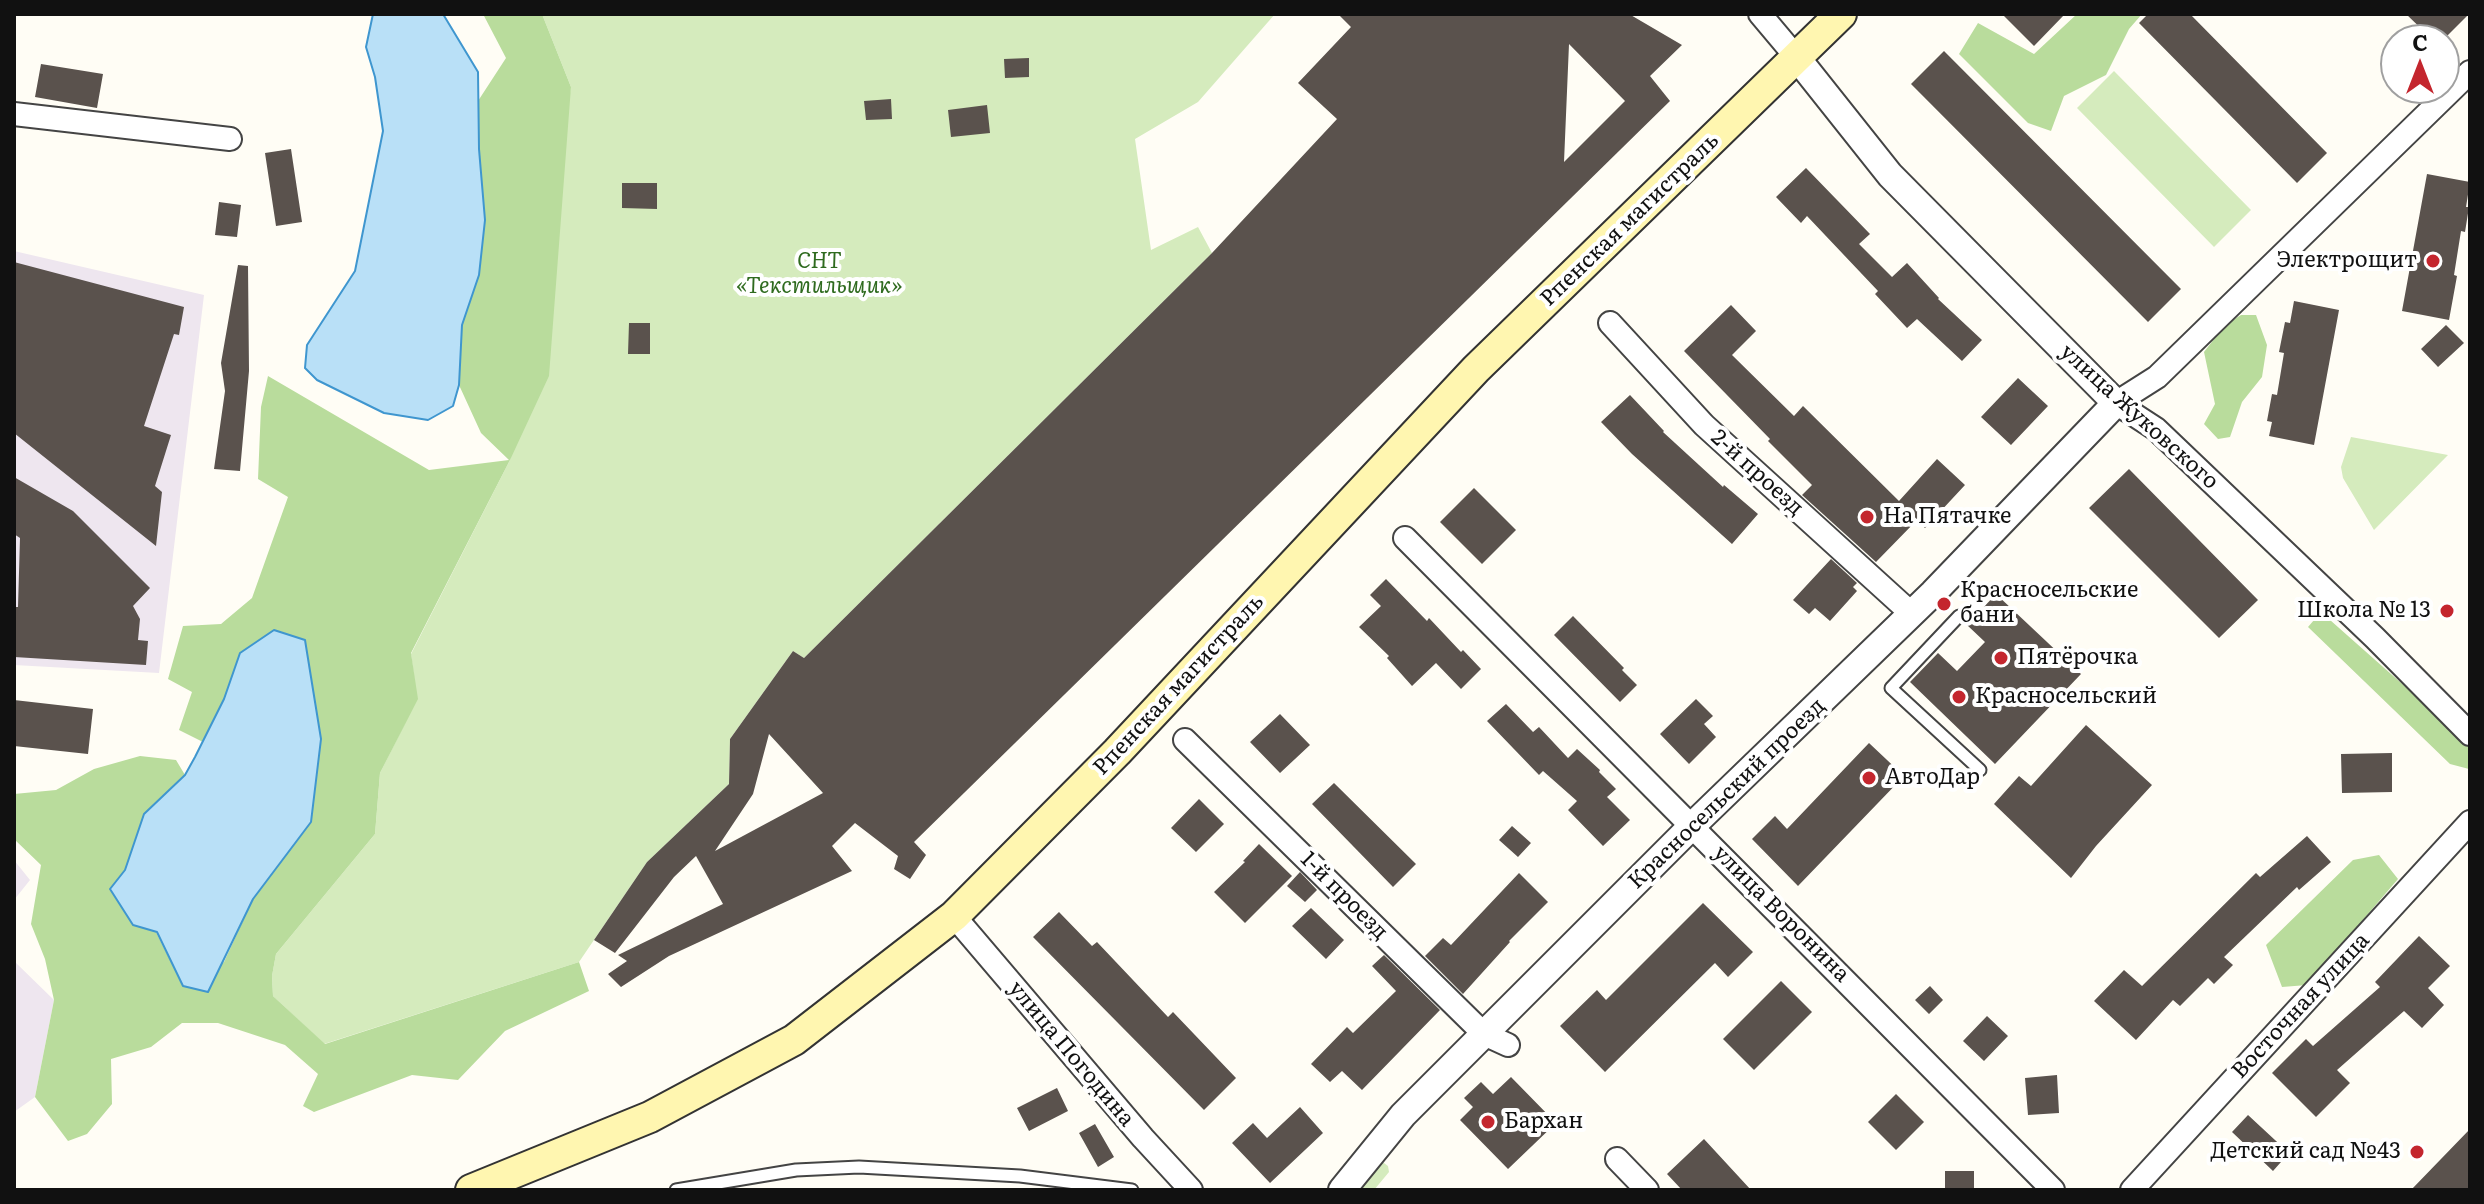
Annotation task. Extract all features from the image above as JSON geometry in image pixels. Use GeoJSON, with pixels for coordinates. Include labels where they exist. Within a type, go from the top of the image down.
{"type":"FeatureCollection","features":[{"type":"Feature","properties":{"kind":"main road","name":"Рпенская магистраль"},"geometry":{"type":"LineString","coordinates":[[471,1190],[650,1117],[794,1040],[954,916],[1117,752],[1476,369],[1841,14]]}},
{"type":"Feature","properties":{"kind":"street","name":"улица Жуковского"},"geometry":{"type":"LineString","coordinates":[[1760,14],[1890,175],[2116,403],[2156,429],[2375,638],[2470,734]]}},
{"type":"Feature","properties":{"kind":"street"},"geometry":{"type":"LineString","coordinates":[[2116,403],[2157,377],[2470,72]]}},
{"type":"Feature","properties":{"kind":"street"},"geometry":{"type":"LineString","coordinates":[[14,114],[230,139]]}},
{"type":"Feature","properties":{"kind":"street","name":"2-й проезд"},"geometry":{"type":"LineString","coordinates":[[1610,323],[1704,425],[1912,614]]}},
{"type":"Feature","properties":{"kind":"street","name":"Красносельский проезд"},"geometry":{"type":"LineString","coordinates":[[1342,1190],[1403,1115],[1496,1039],[1693,825],[1912,614],[2116,403]]}},
{"type":"Feature","properties":{"kind":"street","name":"улица Воронина"},"geometry":{"type":"LineString","coordinates":[[1405,538],[1693,825],[2049,1189]]}},
{"type":"Feature","properties":{"kind":"street","name":"1-й проезд"},"geometry":{"type":"LineString","coordinates":[[1185,740],[1496,1039]]}},
{"type":"Feature","properties":{"kind":"street","name":"Восточная улица"},"geometry":{"type":"LineString","coordinates":[[2132,1190],[2470,822]]}},
{"type":"Feature","properties":{"kind":"street","name":"улица Погодина"},"geometry":{"type":"LineString","coordinates":[[954,916],[1191,1190]]}},
{"type":"Feature","properties":{"kind":"street"},"geometry":{"type":"LineString","coordinates":[[1617,1159],[1647,1190]]}},
{"type":"Feature","properties":{"kind":"lane"},"geometry":{"type":"LineString","coordinates":[[1959,616],[1891,688],[1980,770]]}},
{"type":"Feature","properties":{"kind":"lane"},"geometry":{"type":"LineString","coordinates":[[676,1190],[796,1170],[859,1167],[1020,1176],[1132,1190]]}},
{"type":"Feature","properties":{"kind":"shaded area"},"geometry":{"type":"Polygon","coordinates":[[[14,251],[204,295],[159,673],[14,665],[14,251]]]}},
{"type":"Feature","properties":{"kind":"shaded area"},"geometry":{"type":"Polygon","coordinates":[[[14,860],[30,880],[14,900],[14,860]]]}},
{"type":"Feature","properties":{"kind":"shaded area"},"geometry":{"type":"Polygon","coordinates":[[[14,961],[54,1000],[35,1097],[14,1112],[14,961]]]}},
{"type":"Feature","properties":{"kind":"green space"},"geometry":{"type":"Polygon","coordinates":[[[483,14],[542,14],[571,87],[549,376],[510,460],[411,653],[418,699],[380,773],[375,834],[276,954],[272,976],[273,996],[325,1044],[579,962],[589,991],[505,1031],[458,1080],[412,1075],[314,1112],[303,1106],[318,1074],[285,1045],[218,1023],[182,1023],[151,1047],[111,1059],[112,1104],[87,1134],[68,1141],[35,1097],[54,1000],[45,959],[31,924],[41,865],[14,839],[14,794],[56,790],[94,769],[140,756],[176,760],[185,775],[144,814],[125,870],[183,986],[224,962],[253,899],[311,822],[240,653],[224,699],[203,742],[179,730],[192,692],[168,679],[183,626],[221,624],[252,598],[288,497],[258,479],[261,407],[268,376],[429,470],[509,460],[481,433],[459,385],[462,325],[479,275],[485,220],[478,101],[506,58],[483,14]]]}},
{"type":"Feature","properties":{"kind":"green space","name":"СНТ «Текстильщик»"},"geometry":{"type":"Polygon","coordinates":[[[542,14],[1275,14],[1198,102],[1135,139],[1151,250],[1198,227],[1212,253],[804,658],[793,651],[730,739],[729,784],[647,862],[579,962],[324,1044],[273,996],[272,976],[276,954],[375,834],[380,773],[417,699],[411,654],[510,460],[571,87],[542,14]]]}},
{"type":"Feature","properties":{"kind":"green space"},"geometry":{"type":"Polygon","coordinates":[[[2077,14],[2142,14],[2129,29],[2106,75],[2064,96],[2051,131],[2028,123],[1959,54],[1978,23],[2034,54],[2077,14]]]}},
{"type":"Feature","properties":{"kind":"green space"},"geometry":{"type":"Polygon","coordinates":[[[2114,71],[2251,210],[2214,247],[2077,108],[2114,71]]]}},
{"type":"Feature","properties":{"kind":"green space"},"geometry":{"type":"Polygon","coordinates":[[[2241,315],[2256,315],[2267,345],[2262,377],[2242,402],[2230,437],[2218,439],[2204,424],[2215,404],[2204,352],[2225,325],[2241,315]]]}},
{"type":"Feature","properties":{"kind":"green space"},"geometry":{"type":"Polygon","coordinates":[[[2351,437],[2448,455],[2374,530],[2343,478],[2341,467],[2351,437]]]}},
{"type":"Feature","properties":{"kind":"green space"},"geometry":{"type":"Polygon","coordinates":[[[2321,612],[2470,744],[2469,769],[2450,764],[2308,627],[2321,612]]]}},
{"type":"Feature","properties":{"kind":"green space"},"geometry":{"type":"Polygon","coordinates":[[[2379,855],[2398,879],[2307,985],[2282,987],[2266,945],[2353,860],[2379,855]]]}},
{"type":"Feature","properties":{"kind":"green space"},"geometry":{"type":"Polygon","coordinates":[[[1379,1163],[1388,1166],[1389,1172],[1374,1190],[1357,1190],[1379,1163]]]}},
{"type":"Feature","properties":{"kind":"water"},"geometry":{"type":"Polygon","coordinates":[[[373,14],[443,14],[478,72],[479,149],[485,220],[479,275],[462,325],[459,385],[453,406],[428,420],[384,413],[317,380],[305,368],[307,345],[355,271],[383,131],[375,77],[366,47],[373,14]]]}},
{"type":"Feature","properties":{"kind":"water"},"geometry":{"type":"Polygon","coordinates":[[[274,630],[305,640],[321,739],[311,822],[253,899],[208,992],[183,986],[157,932],[133,925],[110,889],[125,870],[144,814],[185,775],[195,757],[224,699],[240,653],[274,630]]]}},
{"type":"Feature","properties":{"kind":"building"},"geometry":{"type":"Polygon","coordinates":[[[1338,14],[1629,14],[1682,45],[1650,76],[1670,101],[914,842],[926,855],[910,879],[894,869],[898,856],[855,823],[832,846],[852,871],[669,956],[621,987],[608,974],[627,961],[618,955],[723,904],[696,856],[674,877],[615,953],[594,940],[647,862],[729,784],[730,739],[793,651],[804,658],[1212,253],[1337,119],[1298,83],[1351,27],[1338,14]],[[1569,44],[1564,162],[1625,101],[1569,44]],[[769,734],[753,794],[715,851],[823,793],[769,734]]]}},
{"type":"Feature","properties":{"kind":"building"},"geometry":{"type":"Polygon","coordinates":[[[2002,14],[2065,14],[2034,46],[2002,14]]]}},
{"type":"Feature","properties":{"kind":"building"},"geometry":{"type":"Polygon","coordinates":[[[2148,14],[2190,14],[2327,153],[2297,183],[2139,23],[2148,14]]]}},
{"type":"Feature","properties":{"kind":"building"},"geometry":{"type":"Polygon","coordinates":[[[2406,14],[2469,14],[2459,24],[2416,24],[2406,14]]]}},
{"type":"Feature","properties":{"kind":"building"},"geometry":{"type":"Polygon","coordinates":[[[1944,51],[2181,289],[2148,322],[1911,84],[1944,51]]]}},
{"type":"Feature","properties":{"kind":"building"},"geometry":{"type":"Polygon","coordinates":[[[1029,58],[1029,77],[1005,78],[1004,59],[1029,58]]]}},
{"type":"Feature","properties":{"kind":"building"},"geometry":{"type":"Polygon","coordinates":[[[41,64],[103,74],[97,108],[35,97],[41,64]]]}},
{"type":"Feature","properties":{"kind":"building"},"geometry":{"type":"Polygon","coordinates":[[[891,99],[892,119],[866,120],[864,101],[891,99]]]}},
{"type":"Feature","properties":{"kind":"building"},"geometry":{"type":"Polygon","coordinates":[[[987,105],[990,133],[951,137],[948,110],[987,105]]]}},
{"type":"Feature","properties":{"kind":"building"},"geometry":{"type":"Polygon","coordinates":[[[291,149],[302,222],[276,226],[265,153],[291,149]]]}},
{"type":"Feature","properties":{"kind":"building"},"geometry":{"type":"Polygon","coordinates":[[[1806,168],[1870,234],[1859,244],[1892,277],[1907,263],[1938,299],[1982,340],[1962,361],[1917,319],[1907,328],[1875,294],[1878,291],[1807,216],[1801,223],[1776,197],[1806,168]]]}},
{"type":"Feature","properties":{"kind":"building"},"geometry":{"type":"Polygon","coordinates":[[[2427,174],[2470,182],[2466,207],[2469,207],[2465,232],[2461,231],[2449,320],[2402,311],[2427,174]]]}},
{"type":"Feature","properties":{"kind":"building"},"geometry":{"type":"Polygon","coordinates":[[[622,183],[657,183],[657,209],[622,208],[622,183]]]}},
{"type":"Feature","properties":{"kind":"building"},"geometry":{"type":"Polygon","coordinates":[[[219,202],[241,205],[237,237],[215,235],[219,202]]]}},
{"type":"Feature","properties":{"kind":"building"},"geometry":{"type":"Polygon","coordinates":[[[14,262],[184,307],[179,335],[174,334],[144,426],[171,435],[155,486],[162,492],[156,546],[14,433],[14,262]]]}},
{"type":"Feature","properties":{"kind":"building"},"geometry":{"type":"Polygon","coordinates":[[[238,265],[248,266],[249,371],[240,471],[214,469],[225,391],[221,363],[238,265]]]}},
{"type":"Feature","properties":{"kind":"building"},"geometry":{"type":"Polygon","coordinates":[[[2294,301],[2339,310],[2314,445],[2269,436],[2272,422],[2267,421],[2272,394],[2277,395],[2284,353],[2279,352],[2285,322],[2290,323],[2294,301]]]}},
{"type":"Feature","properties":{"kind":"building"},"geometry":{"type":"Polygon","coordinates":[[[1731,305],[1756,331],[1732,355],[1794,416],[1803,406],[1899,501],[1937,459],[1965,485],[1925,528],[1917,520],[1876,562],[1802,495],[1812,485],[1684,351],[1731,305]]]}},
{"type":"Feature","properties":{"kind":"building"},"geometry":{"type":"Polygon","coordinates":[[[629,323],[650,323],[650,354],[628,354],[629,323]]]}},
{"type":"Feature","properties":{"kind":"building"},"geometry":{"type":"Polygon","coordinates":[[[2446,325],[2464,343],[2438,367],[2421,349],[2446,325]]]}},
{"type":"Feature","properties":{"kind":"building"},"geometry":{"type":"Polygon","coordinates":[[[2018,378],[2048,406],[2011,445],[1981,417],[2018,378]]]}},
{"type":"Feature","properties":{"kind":"building"},"geometry":{"type":"Polygon","coordinates":[[[1630,395],[1663,432],[1723,487],[1758,514],[1732,544],[1601,422],[1630,395]]]}},
{"type":"Feature","properties":{"kind":"building"},"geometry":{"type":"Polygon","coordinates":[[[2129,469],[2258,600],[2219,638],[2089,508],[2129,469]]]}},
{"type":"Feature","properties":{"kind":"building"},"geometry":{"type":"Polygon","coordinates":[[[14,477],[73,511],[150,588],[133,606],[140,619],[138,640],[148,641],[146,665],[14,657],[14,607],[18,607],[20,538],[14,534],[14,477]]]}},
{"type":"Feature","properties":{"kind":"building"},"geometry":{"type":"Polygon","coordinates":[[[1474,488],[1516,530],[1482,564],[1440,522],[1474,488]]]}},
{"type":"Feature","properties":{"kind":"building"},"geometry":{"type":"Polygon","coordinates":[[[1831,559],[1857,583],[1853,587],[1857,591],[1830,621],[1815,608],[1809,614],[1793,600],[1831,559]]]}},
{"type":"Feature","properties":{"kind":"building"},"geometry":{"type":"Polygon","coordinates":[[[1386,579],[1481,669],[1461,689],[1436,663],[1412,686],[1387,658],[1389,656],[1359,627],[1381,606],[1370,595],[1386,579]]]}},
{"type":"Feature","properties":{"kind":"building"},"geometry":{"type":"Polygon","coordinates":[[[1996,594],[2081,674],[1995,764],[1910,682],[1938,653],[1957,671],[1985,642],[1967,625],[1996,594]]]}},
{"type":"Feature","properties":{"kind":"building"},"geometry":{"type":"Polygon","coordinates":[[[1573,616],[1637,685],[1620,702],[1554,635],[1573,616]]]}},
{"type":"Feature","properties":{"kind":"building"},"geometry":{"type":"Polygon","coordinates":[[[1696,699],[1713,716],[1704,724],[1716,737],[1689,764],[1660,734],[1696,699]]]}},
{"type":"Feature","properties":{"kind":"building"},"geometry":{"type":"Polygon","coordinates":[[[14,700],[93,709],[88,754],[14,746],[14,700]]]}},
{"type":"Feature","properties":{"kind":"building"},"geometry":{"type":"Polygon","coordinates":[[[1506,704],[1533,732],[1539,727],[1568,758],[1577,749],[1616,789],[1607,797],[1630,820],[1603,846],[1568,810],[1577,801],[1543,771],[1539,775],[1487,721],[1506,704]]]}},
{"type":"Feature","properties":{"kind":"building"},"geometry":{"type":"Polygon","coordinates":[[[1280,714],[1310,745],[1280,773],[1250,742],[1280,714]]]}},
{"type":"Feature","properties":{"kind":"building"},"geometry":{"type":"Polygon","coordinates":[[[2086,725],[2152,785],[2071,878],[1994,804],[2019,776],[2031,786],[2086,725]]]}},
{"type":"Feature","properties":{"kind":"building"},"geometry":{"type":"Polygon","coordinates":[[[1869,743],[1904,776],[1798,886],[1752,839],[1775,816],[1787,829],[1869,743]]]}},
{"type":"Feature","properties":{"kind":"building"},"geometry":{"type":"Polygon","coordinates":[[[2392,753],[2392,792],[2342,793],[2341,754],[2392,753]]]}},
{"type":"Feature","properties":{"kind":"building"},"geometry":{"type":"Polygon","coordinates":[[[1334,783],[1416,864],[1393,887],[1312,804],[1334,783]]]}},
{"type":"Feature","properties":{"kind":"building"},"geometry":{"type":"Polygon","coordinates":[[[1199,799],[1224,824],[1196,852],[1171,828],[1199,799]]]}},
{"type":"Feature","properties":{"kind":"building"},"geometry":{"type":"Polygon","coordinates":[[[1512,826],[1531,843],[1518,857],[1499,840],[1512,826]]]}},
{"type":"Feature","properties":{"kind":"building"},"geometry":{"type":"Polygon","coordinates":[[[2307,836],[2331,862],[2299,890],[2297,887],[2224,957],[2233,965],[2214,984],[2208,978],[2180,1006],[2173,1000],[2136,1040],[2094,1001],[2124,970],[2142,986],[2256,873],[2260,877],[2307,836]]]}},
{"type":"Feature","properties":{"kind":"building"},"geometry":{"type":"Polygon","coordinates":[[[1259,844],[1292,876],[1245,923],[1214,892],[1259,844]]]}},
{"type":"Feature","properties":{"kind":"building"},"geometry":{"type":"Polygon","coordinates":[[[1300,872],[1317,890],[1305,902],[1287,886],[1300,872]]]}},
{"type":"Feature","properties":{"kind":"building"},"geometry":{"type":"Polygon","coordinates":[[[1519,873],[1548,902],[1463,994],[1425,956],[1443,938],[1451,945],[1519,873]]]}},
{"type":"Feature","properties":{"kind":"building"},"geometry":{"type":"Polygon","coordinates":[[[1703,903],[1753,952],[1728,977],[1715,963],[1605,1072],[1560,1026],[1597,990],[1606,1000],[1703,903]]]}},
{"type":"Feature","properties":{"kind":"building"},"geometry":{"type":"Polygon","coordinates":[[[1311,908],[1344,940],[1326,959],[1292,926],[1311,908]]]}},
{"type":"Feature","properties":{"kind":"building"},"geometry":{"type":"Polygon","coordinates":[[[1059,912],[1092,946],[1097,942],[1168,1017],[1173,1012],[1236,1078],[1204,1110],[1033,937],[1059,912]]]}},
{"type":"Feature","properties":{"kind":"building"},"geometry":{"type":"Polygon","coordinates":[[[2419,936],[2450,966],[2428,988],[2444,1005],[2422,1028],[2404,1011],[2337,1070],[2350,1083],[2316,1117],[2272,1073],[2306,1039],[2313,1046],[2380,987],[2375,982],[2419,936]]]}},
{"type":"Feature","properties":{"kind":"building"},"geometry":{"type":"Polygon","coordinates":[[[1384,955],[1440,1010],[1362,1090],[1342,1071],[1330,1082],[1311,1064],[1347,1027],[1353,1033],[1396,991],[1372,966],[1384,955]]]}},
{"type":"Feature","properties":{"kind":"building"},"geometry":{"type":"Polygon","coordinates":[[[1781,981],[1812,1012],[1754,1070],[1723,1039],[1781,981]]]}},
{"type":"Feature","properties":{"kind":"building"},"geometry":{"type":"Polygon","coordinates":[[[1930,986],[1943,1000],[1929,1014],[1915,1000],[1930,986]]]}},
{"type":"Feature","properties":{"kind":"building"},"geometry":{"type":"Polygon","coordinates":[[[1987,1016],[2008,1036],[1984,1061],[1963,1041],[1987,1016]]]}},
{"type":"Feature","properties":{"kind":"building"},"geometry":{"type":"Polygon","coordinates":[[[2057,1075],[2059,1113],[2028,1115],[2025,1078],[2057,1075]]]}},
{"type":"Feature","properties":{"kind":"building"},"geometry":{"type":"Polygon","coordinates":[[[1511,1077],[1556,1123],[1508,1169],[1460,1120],[1473,1107],[1464,1098],[1481,1082],[1493,1094],[1511,1077]]]}},
{"type":"Feature","properties":{"kind":"building"},"geometry":{"type":"Polygon","coordinates":[[[1057,1088],[1068,1111],[1029,1131],[1017,1108],[1057,1088]]]}},
{"type":"Feature","properties":{"kind":"building"},"geometry":{"type":"Polygon","coordinates":[[[1896,1094],[1924,1122],[1896,1150],[1868,1122],[1896,1094]]]}},
{"type":"Feature","properties":{"kind":"building"},"geometry":{"type":"Polygon","coordinates":[[[1300,1107],[1323,1133],[1270,1183],[1232,1143],[1253,1123],[1267,1138],[1300,1107]]]}},
{"type":"Feature","properties":{"kind":"building"},"geometry":{"type":"Polygon","coordinates":[[[2248,1115],[2289,1153],[2273,1171],[2232,1132],[2248,1115]]]}},
{"type":"Feature","properties":{"kind":"building"},"geometry":{"type":"Polygon","coordinates":[[[1095,1124],[1114,1157],[1098,1167],[1079,1133],[1095,1124]]]}},
{"type":"Feature","properties":{"kind":"building"},"geometry":{"type":"Polygon","coordinates":[[[2470,1129],[2470,1190],[2411,1190],[2470,1129]]]}},
{"type":"Feature","properties":{"kind":"building"},"geometry":{"type":"Polygon","coordinates":[[[1704,1139],[1751,1190],[1682,1190],[1667,1174],[1704,1139]]]}},
{"type":"Feature","properties":{"kind":"building"},"geometry":{"type":"Polygon","coordinates":[[[1945,1171],[1974,1171],[1974,1190],[1945,1190],[1945,1171]]]}},
{"type":"Feature","properties":{"kind":"place","name":"Электрощит"},"geometry":{"type":"Point","coordinates":[2433,261]}},
{"type":"Feature","properties":{"kind":"place","name":"На Пятачке"},"geometry":{"type":"Point","coordinates":[1867,517]}},
{"type":"Feature","properties":{"kind":"place","name":"Красносельские бани"},"geometry":{"type":"Point","coordinates":[1944,604]}},
{"type":"Feature","properties":{"kind":"place","name":"Школа № 13"},"geometry":{"type":"Point","coordinates":[2447,611]}},
{"type":"Feature","properties":{"kind":"place","name":"Пятёрочка"},"geometry":{"type":"Point","coordinates":[2001,658]}},
{"type":"Feature","properties":{"kind":"place","name":"Красносельский"},"geometry":{"type":"Point","coordinates":[1959,697]}},
{"type":"Feature","properties":{"kind":"place","name":"АвтоДар"},"geometry":{"type":"Point","coordinates":[1869,778]}},
{"type":"Feature","properties":{"kind":"place","name":"Бархан"},"geometry":{"type":"Point","coordinates":[1488,1122]}},
{"type":"Feature","properties":{"kind":"place","name":"Детский сад №43"},"geometry":{"type":"Point","coordinates":[2417,1152]}}]}
